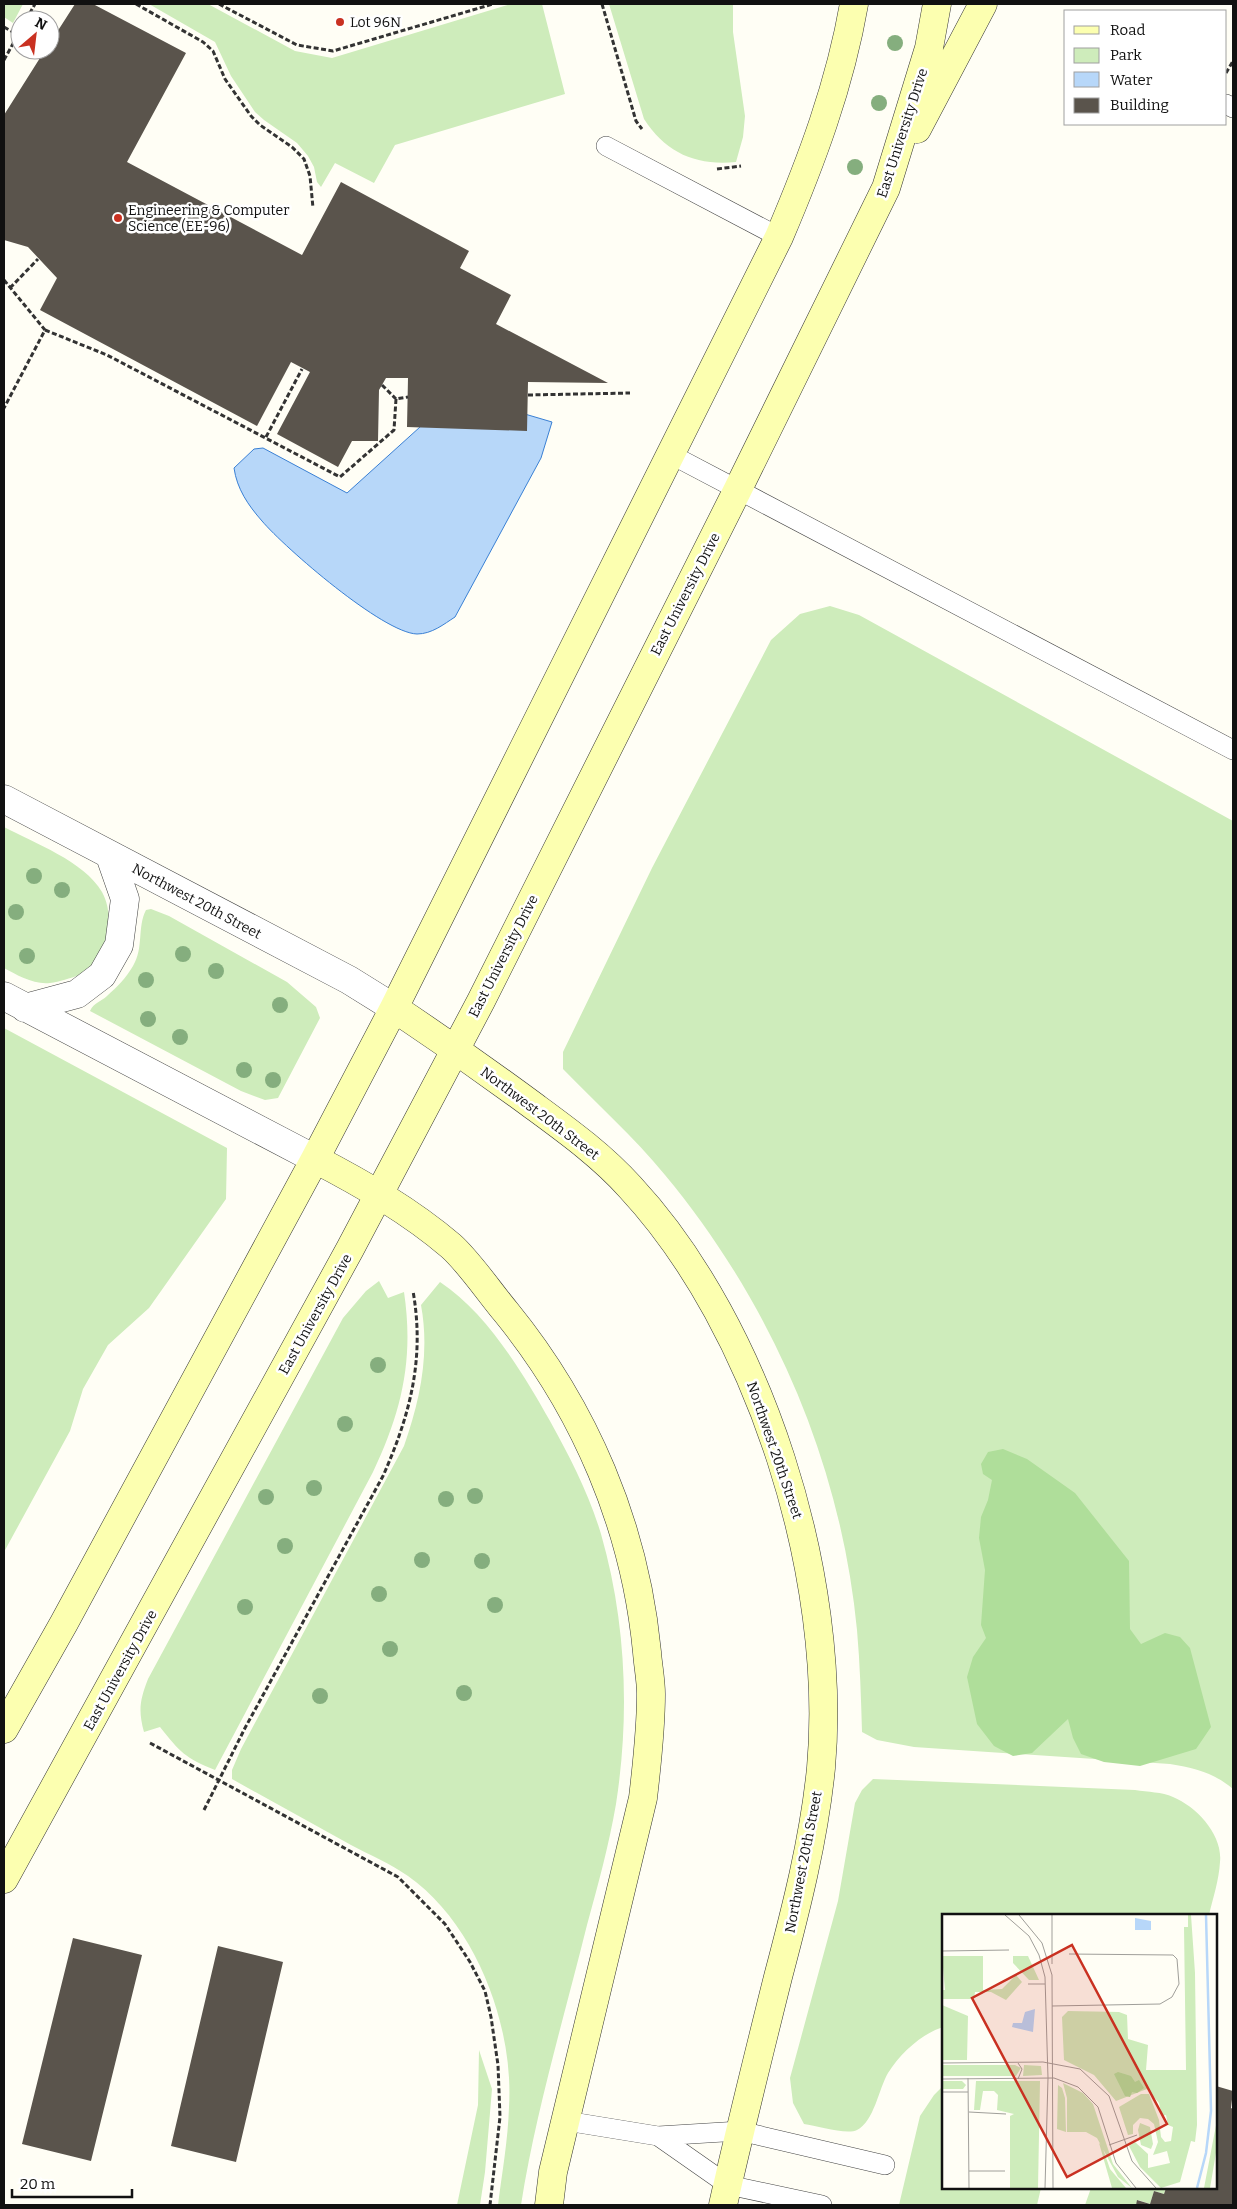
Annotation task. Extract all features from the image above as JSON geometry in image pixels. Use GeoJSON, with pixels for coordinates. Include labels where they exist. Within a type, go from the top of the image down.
{"type":"FeatureCollection","features":[{"type":"Feature","properties":{"kind":"street"},"geometry":{"type":"LineString","coordinates":[[4,1729],[64,1623],[315,1159],[394,1008],[779,237],[807,170],[831,101],[854,4]]}},
{"type":"Feature","properties":{"kind":"street","name":"East University Drive"},"geometry":{"type":"LineString","coordinates":[[4,1879],[86,1732],[456,1049],[738,489],[886,188],[929,48],[937,4]]}},
{"type":"Feature","properties":{"kind":"street"},"geometry":{"type":"LineString","coordinates":[[886,188],[983,4]]}},
{"type":"Feature","properties":{"kind":"street","name":"Northwest 20th Street"},"geometry":{"type":"LineString","coordinates":[[4,799],[349,980],[456,1049],[589,1147],[630,1186],[673,1238],[726,1326],[758,1396],[802,1531],[820,1647],[823,1725],[821,1769],[803,1878],[725,2195]]}},
{"type":"Feature","properties":{"kind":"street","name":"Northwest 20th Street"},"geometry":{"type":"LineString","coordinates":[[14,1002],[77,994],[102,974],[119,944],[125,899],[110,856]]}},
{"type":"Feature","properties":{"kind":"street","name":"Northwest 20th Street"},"geometry":{"type":"LineString","coordinates":[[14,1002],[379,1193],[452,1247],[530,1342],[568,1401],[605,1477],[627,1541],[643,1612],[651,1694],[647,1761],[643,1798],[553,2172],[548,2205]]}},
{"type":"Feature","properties":{"kind":"lane"},"geometry":{"type":"LineString","coordinates":[[606,146],[779,237]]}},
{"type":"Feature","properties":{"kind":"lane"},"geometry":{"type":"LineString","coordinates":[[670,454],[1233,750]]}},
{"type":"Feature","properties":{"kind":"lane"},"geometry":{"type":"LineString","coordinates":[[566,2121],[658,2136],[740,2131],[884,2165]]}},
{"type":"Feature","properties":{"kind":"lane"},"geometry":{"type":"LineString","coordinates":[[658,2136],[725,2195],[822,2205]]}},
{"type":"Feature","properties":{"kind":"path"},"geometry":{"type":"LineString","coordinates":[[136,4],[203,42],[213,51],[225,79],[251,116],[260,125],[292,147],[304,159],[310,176],[313,208]]}},
{"type":"Feature","properties":{"kind":"path"},"geometry":{"type":"LineString","coordinates":[[219,4],[297,44],[333,52],[493,4]]}},
{"type":"Feature","properties":{"kind":"path"},"geometry":{"type":"LineString","coordinates":[[602,4],[636,121],[646,136]]}},
{"type":"Feature","properties":{"kind":"path"},"geometry":{"type":"LineString","coordinates":[[1227,72],[1233,61]]}},
{"type":"Feature","properties":{"kind":"path"},"geometry":{"type":"LineString","coordinates":[[716,169],[741,166]]}},
{"type":"Feature","properties":{"kind":"path"},"geometry":{"type":"LineString","coordinates":[[10,288],[38,259]]}},
{"type":"Feature","properties":{"kind":"path"},"geometry":{"type":"LineString","coordinates":[[4,280],[45,330],[107,355],[340,477],[394,430],[396,399],[382,384]]}},
{"type":"Feature","properties":{"kind":"path"},"geometry":{"type":"LineString","coordinates":[[4,408],[45,330]]}},
{"type":"Feature","properties":{"kind":"path"},"geometry":{"type":"LineString","coordinates":[[266,437],[302,368]]}},
{"type":"Feature","properties":{"kind":"path"},"geometry":{"type":"LineString","coordinates":[[528,395],[630,394]]}},
{"type":"Feature","properties":{"kind":"path"},"geometry":{"type":"LineString","coordinates":[[396,399],[408,397]]}},
{"type":"Feature","properties":{"kind":"path"},"geometry":{"type":"LineString","coordinates":[[204,1810],[245,1728],[383,1476],[398,1442],[416,1377],[418,1318],[414,1291]]}},
{"type":"Feature","properties":{"kind":"path"},"geometry":{"type":"LineString","coordinates":[[150,1743],[398,1877],[445,1924],[470,1962],[485,1991],[491,2018],[498,2065],[500,2117],[490,2205]]}},
{"type":"Feature","properties":{"kind":"green space"},"geometry":{"type":"Polygon","coordinates":[[[4,4],[23,4],[20,10],[10,10],[10,21],[4,17],[4,4]]]}},
{"type":"Feature","properties":{"kind":"green space"},"geometry":{"type":"Polygon","coordinates":[[[149,4],[208,4],[295,51],[332,58],[511,4],[542,4],[565,94],[395,145],[374,183],[335,163],[321,187],[317,182],[314,167],[308,156],[297,143],[255,112],[231,76],[215,42],[149,4]]]}},
{"type":"Feature","properties":{"kind":"green space"},"geometry":{"type":"Polygon","coordinates":[[[609,4],[733,4],[733,32],[745,116],[743,137],[736,162],[708,162],[683,155],[662,141],[653,131],[644,119],[609,4]]]}},
{"type":"Feature","properties":{"kind":"green space"},"geometry":{"type":"Polygon","coordinates":[[[830,606],[859,615],[1233,821],[1233,1789],[1226,1783],[1204,1772],[1170,1764],[914,1747],[877,1740],[862,1732],[857,1630],[849,1568],[835,1507],[817,1447],[795,1388],[769,1332],[738,1277],[703,1225],[653,1161],[563,1069],[563,1052],[652,868],[771,640],[800,614],[830,606]]]}},
{"type":"Feature","properties":{"kind":"green space"},"geometry":{"type":"Polygon","coordinates":[[[4,827],[71,862],[94,881],[102,892],[109,914],[107,938],[97,960],[89,969],[79,975],[57,982],[44,983],[26,979],[4,968],[4,827]]]}},
{"type":"Feature","properties":{"kind":"green space"},"geometry":{"type":"Polygon","coordinates":[[[151,909],[169,916],[287,982],[316,1007],[320,1018],[278,1098],[265,1100],[241,1091],[90,1011],[118,986],[133,966],[138,952],[143,917],[146,910],[151,909]]]}},
{"type":"Feature","properties":{"kind":"green space"},"geometry":{"type":"Polygon","coordinates":[[[4,1028],[227,1148],[226,1199],[149,1308],[108,1345],[83,1389],[70,1431],[4,1552],[4,1028]]]}},
{"type":"Feature","properties":{"kind":"green space"},"geometry":{"type":"Polygon","coordinates":[[[379,1281],[388,1298],[404,1292],[407,1316],[406,1362],[403,1384],[391,1428],[373,1472],[215,1770],[190,1758],[173,1743],[160,1727],[144,1732],[141,1711],[145,1686],[343,1318],[366,1291],[379,1281]]]}},
{"type":"Feature","properties":{"kind":"green space"},"geometry":{"type":"Polygon","coordinates":[[[440,1282],[473,1310],[502,1345],[528,1383],[550,1421],[585,1490],[601,1534],[609,1567],[616,1600],[623,1668],[623,1736],[616,1804],[603,1865],[542,2099],[521,2205],[498,2205],[509,2107],[509,2076],[505,2043],[486,1979],[471,1949],[453,1921],[432,1896],[408,1876],[232,1779],[232,1770],[241,1749],[404,1446],[415,1411],[422,1377],[424,1323],[421,1305],[440,1282]]]}},
{"type":"Feature","properties":{"kind":"green space"},"geometry":{"type":"Polygon","coordinates":[[[1003,1449],[1027,1459],[1075,1493],[1129,1561],[1130,1629],[1141,1644],[1165,1633],[1180,1637],[1190,1648],[1211,1727],[1196,1749],[1140,1766],[1104,1762],[1081,1754],[1073,1738],[1068,1719],[1032,1753],[1013,1756],[994,1746],[977,1724],[967,1677],[973,1657],[986,1638],[981,1625],[985,1570],[979,1538],[981,1517],[988,1500],[992,1480],[983,1474],[981,1464],[988,1452],[1003,1449]]]}},
{"type":"Feature","properties":{"kind":"green space"},"geometry":{"type":"Polygon","coordinates":[[[873,1779],[1135,1790],[1169,1795],[1199,1815],[1213,1832],[1217,1842],[1220,1862],[1209,1914],[942,1914],[942,2027],[927,2034],[899,2059],[888,2073],[876,2104],[863,2126],[857,2130],[839,2131],[804,2124],[793,2103],[790,2078],[838,1901],[855,1803],[862,1790],[873,1779]]]}},
{"type":"Feature","properties":{"kind":"green space"},"geometry":{"type":"Polygon","coordinates":[[[479,2050],[492,2089],[485,2172],[480,2205],[457,2205],[478,2105],[479,2050]]]}},
{"type":"Feature","properties":{"kind":"green space"},"geometry":{"type":"Polygon","coordinates":[[[942,2087],[942,2189],[1041,2189],[1037,2205],[899,2205],[920,2116],[934,2095],[942,2087]]]}},
{"type":"Feature","properties":{"kind":"green space"},"geometry":{"type":"Polygon","coordinates":[[[1091,2189],[1166,2189],[1164,2194],[1154,2191],[1150,2204],[1138,2200],[1136,2205],[1085,2205],[1091,2189]]]}},
{"type":"Feature","properties":{"kind":"water"},"geometry":{"type":"Polygon","coordinates":[[[441,408],[518,412],[552,422],[541,458],[455,617],[433,630],[417,634],[402,630],[382,620],[359,605],[291,550],[262,521],[248,503],[240,490],[234,468],[254,449],[263,448],[347,493],[441,408]]]}},
{"type":"Feature","properties":{"kind":"building","name":"Engineering & Computer Science (EE-96)"},"geometry":{"type":"Polygon","coordinates":[[[75,4],[93,4],[186,53],[127,162],[302,255],[341,182],[469,251],[460,268],[511,295],[496,324],[608,383],[528,382],[527,431],[407,427],[408,378],[386,378],[379,390],[378,441],[352,441],[338,467],[277,434],[310,372],[291,362],[257,426],[40,310],[57,278],[28,247],[4,240],[4,115],[39,60],[60,60],[60,27],[75,4]]]}},
{"type":"Feature","properties":{"kind":"building"},"geometry":{"type":"Polygon","coordinates":[[[73,1938],[142,1955],[91,2161],[22,2144],[73,1938]]]}},
{"type":"Feature","properties":{"kind":"building"},"geometry":{"type":"Polygon","coordinates":[[[218,1946],[283,1962],[236,2162],[171,2146],[218,1946]]]}},
{"type":"Feature","properties":{"kind":"building"},"geometry":{"type":"Polygon","coordinates":[[[1217,2086],[1233,2091],[1231,2108],[1233,2109],[1233,2205],[1136,2205],[1137,2200],[1150,2204],[1154,2191],[1164,2194],[1166,2189],[1217,2189],[1217,2086]]]}},
{"type":"Feature","properties":{"kind":"place","name":"Lot 96N"},"geometry":{"type":"Point","coordinates":[340,22]}},
{"type":"Feature","properties":{"kind":"place","name":"Engineering & Computer Science (EE-96)"},"geometry":{"type":"Point","coordinates":[118,218]}}]}
